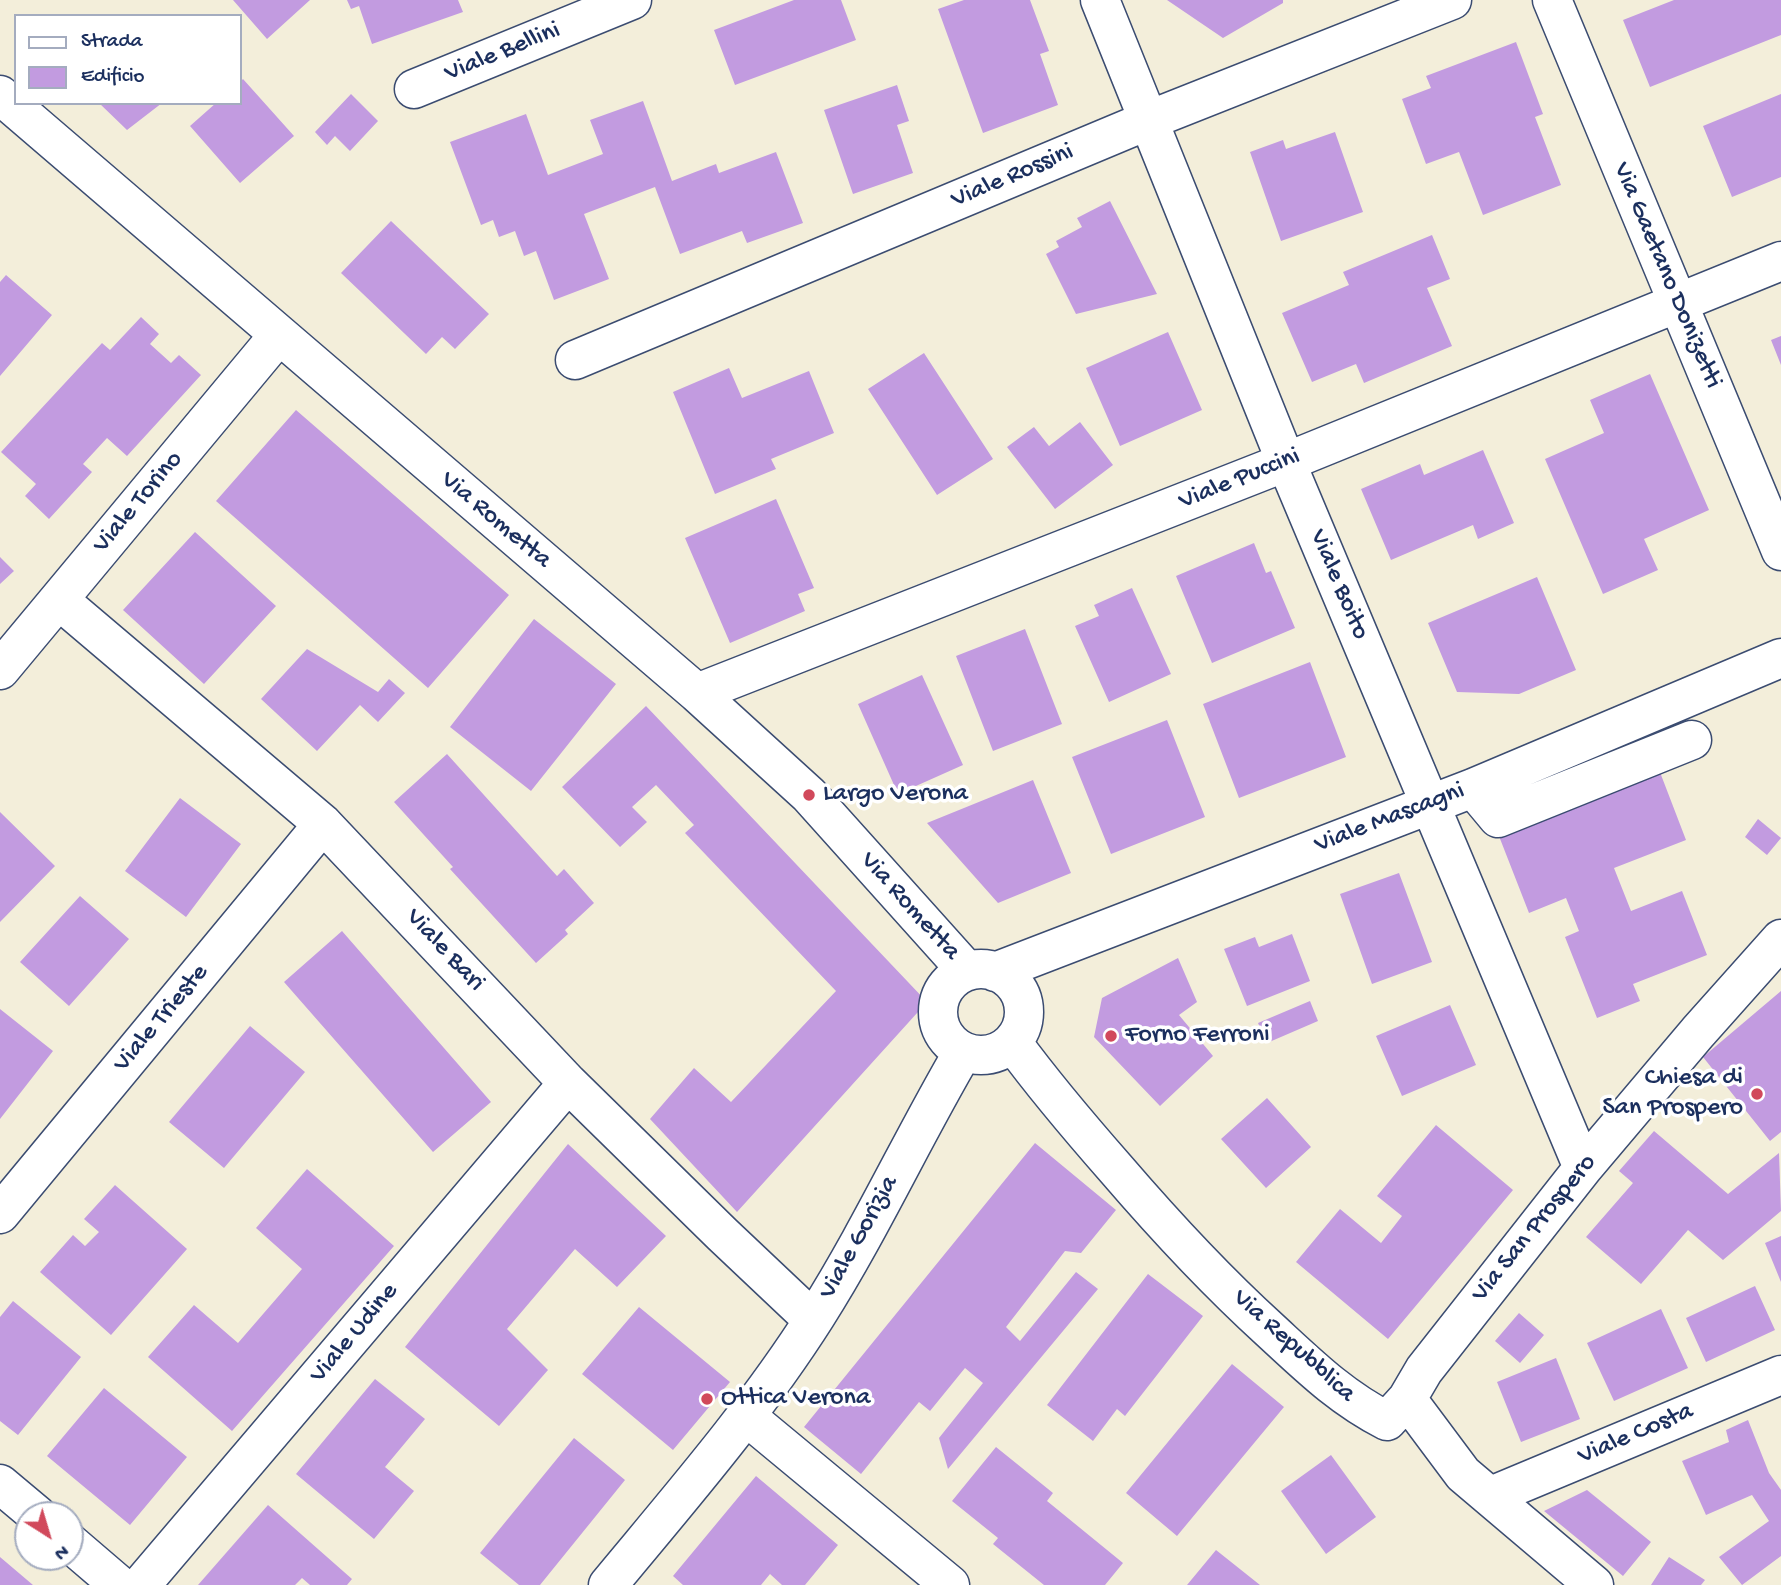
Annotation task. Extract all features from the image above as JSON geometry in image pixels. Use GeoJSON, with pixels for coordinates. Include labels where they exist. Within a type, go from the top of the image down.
{"type":"FeatureCollection","features":[{"type":"Feature","properties":{"kind":"street","name":"Viale Bellini"},"geometry":{"type":"LineString","coordinates":[[414,89],[632,0]]}},
{"type":"Feature","properties":{"kind":"street","name":"Viale Boito"},"geometry":{"type":"LineString","coordinates":[[1100,0],[1286,462],[1583,1168]]}},
{"type":"Feature","properties":{"kind":"street","name":"Viale Rossini"},"geometry":{"type":"LineString","coordinates":[[576,360],[1149,120],[1452,0]]}},
{"type":"Feature","properties":{"kind":"street","name":"Via Gaetano Donizetti"},"geometry":{"type":"LineString","coordinates":[[1552,0],[1781,551]]}},
{"type":"Feature","properties":{"kind":"street","name":"Via Rometta"},"geometry":{"type":"LineString","coordinates":[[6,111],[278,336],[697,693],[808,795],[981,971]]}},
{"type":"Feature","properties":{"kind":"street","name":"Viale Puccini"},"geometry":{"type":"LineString","coordinates":[[697,693],[1286,462],[1781,261]]}},
{"type":"Feature","properties":{"kind":"street","name":"Viale Torino"},"geometry":{"type":"LineString","coordinates":[[0,670],[278,336]]}},
{"type":"Feature","properties":{"kind":"street","name":"Viale Bari"},"geometry":{"type":"LineString","coordinates":[[58,600],[323,824],[568,1083],[813,1320]]}},
{"type":"Feature","properties":{"kind":"street","name":"Viale Mascagni"},"geometry":{"type":"LineString","coordinates":[[981,971],[1473,788],[1781,658]]}},
{"type":"Feature","properties":{"kind":"street"},"geometry":{"type":"LineString","coordinates":[[1473,788],[1498,818],[1692,740]]}},
{"type":"Feature","properties":{"kind":"street","name":"Viale Trieste"},"geometry":{"type":"LineString","coordinates":[[0,1214],[323,824]]}},
{"type":"Feature","properties":{"kind":"street","name":"Via San Prospero"},"geometry":{"type":"LineString","coordinates":[[1407,1399],[1424,1370],[1583,1168],[1781,939]]}},
{"type":"Feature","properties":{"kind":"street"},"geometry":{"type":"LineString","coordinates":[[981,971],[1004,975],[1015,986],[1024,1005],[1021,1028],[1012,1042],[1002,1050],[983,1056],[963,1052],[953,1046],[942,1032],[938,1011],[938,1004],[947,986],[981,971]]}},
{"type":"Feature","properties":{"kind":"street","name":"Via Repubblica"},"geometry":{"type":"LineString","coordinates":[[1012,1042],[1046,1089],[1176,1238],[1251,1313],[1317,1373],[1357,1406],[1387,1421],[1407,1399]]}},
{"type":"Feature","properties":{"kind":"street","name":"Viale Gorizia"},"geometry":{"type":"LineString","coordinates":[[608,1585],[746,1416],[813,1320],[845,1270],[963,1052]]}},
{"type":"Feature","properties":{"kind":"street","name":"Viale Udine"},"geometry":{"type":"LineString","coordinates":[[141,1585],[568,1083]]}},
{"type":"Feature","properties":{"kind":"street","name":"Viale Costa"},"geometry":{"type":"LineString","coordinates":[[1491,1496],[1781,1374]]}},
{"type":"Feature","properties":{"kind":"street"},"geometry":{"type":"LineString","coordinates":[[1407,1399],[1463,1474],[1594,1585]]}},
{"type":"Feature","properties":{"kind":"street"},"geometry":{"type":"LineString","coordinates":[[746,1416],[950,1585]]}},
{"type":"Feature","properties":{"kind":"street"},"geometry":{"type":"LineString","coordinates":[[0,1483],[21,1501]]}},
{"type":"Feature","properties":{"kind":"street"},"geometry":{"type":"LineString","coordinates":[[84,1555],[119,1585]]}},
{"type":"Feature","properties":{"kind":"building"},"geometry":{"type":"Polygon","coordinates":[[[233,0],[310,0],[267,39],[233,0]]]}},
{"type":"Feature","properties":{"kind":"building"},"geometry":{"type":"Polygon","coordinates":[[[347,0],[458,0],[463,12],[372,44],[359,6],[351,9],[347,0]]]}},
{"type":"Feature","properties":{"kind":"building"},"geometry":{"type":"Polygon","coordinates":[[[794,0],[841,0],[856,40],[735,85],[714,30],[794,0]]]}},
{"type":"Feature","properties":{"kind":"building"},"geometry":{"type":"Polygon","coordinates":[[[964,0],[1030,0],[1049,51],[1040,54],[1058,105],[983,133],[938,9],[964,0]]]}},
{"type":"Feature","properties":{"kind":"building"},"geometry":{"type":"Polygon","coordinates":[[[1167,0],[1283,0],[1283,3],[1223,38],[1167,0]]]}},
{"type":"Feature","properties":{"kind":"building"},"geometry":{"type":"Polygon","coordinates":[[[1674,0],[1781,0],[1781,35],[1650,87],[1623,20],[1674,0]]]}},
{"type":"Feature","properties":{"kind":"building"},"geometry":{"type":"Polygon","coordinates":[[[1516,42],[1543,114],[1535,117],[1561,185],[1483,215],[1459,152],[1426,164],[1402,99],[1431,88],[1426,76],[1516,42]]]}},
{"type":"Feature","properties":{"kind":"building"},"geometry":{"type":"Polygon","coordinates":[[[242,80],[294,136],[240,183],[190,126],[214,105],[242,105],[242,80]]]}},
{"type":"Feature","properties":{"kind":"building"},"geometry":{"type":"Polygon","coordinates":[[[897,85],[909,121],[897,125],[913,173],[853,194],[824,110],[897,85]]]}},
{"type":"Feature","properties":{"kind":"building"},"geometry":{"type":"Polygon","coordinates":[[[351,94],[378,121],[350,151],[335,136],[327,145],[315,132],[351,94]]]}},
{"type":"Feature","properties":{"kind":"building"},"geometry":{"type":"Polygon","coordinates":[[[1781,94],[1781,177],[1732,197],[1703,126],[1781,94]]]}},
{"type":"Feature","properties":{"kind":"building"},"geometry":{"type":"Polygon","coordinates":[[[643,101],[672,181],[716,164],[719,173],[776,152],[803,223],[747,243],[742,231],[680,254],[655,187],[584,214],[609,279],[554,300],[536,251],[524,256],[515,231],[499,237],[493,220],[481,225],[450,142],[526,114],[548,175],[603,154],[590,120],[643,101]]]}},
{"type":"Feature","properties":{"kind":"building"},"geometry":{"type":"Polygon","coordinates":[[[101,105],[159,105],[127,130],[101,105]]]}},
{"type":"Feature","properties":{"kind":"building"},"geometry":{"type":"Polygon","coordinates":[[[1335,132],[1363,212],[1281,241],[1250,152],[1283,140],[1286,149],[1335,132]]]}},
{"type":"Feature","properties":{"kind":"building"},"geometry":{"type":"Polygon","coordinates":[[[1110,201],[1157,294],[1076,314],[1046,254],[1059,247],[1056,241],[1082,227],[1077,218],[1110,201]]]}},
{"type":"Feature","properties":{"kind":"building"},"geometry":{"type":"Polygon","coordinates":[[[391,221],[489,314],[455,349],[442,337],[426,354],[341,273],[391,221]]]}},
{"type":"Feature","properties":{"kind":"building"},"geometry":{"type":"Polygon","coordinates":[[[1432,235],[1450,279],[1427,288],[1452,346],[1364,383],[1356,364],[1312,382],[1282,313],[1349,285],[1343,272],[1432,235]]]}},
{"type":"Feature","properties":{"kind":"building"},"geometry":{"type":"Polygon","coordinates":[[[6,275],[52,315],[0,376],[0,282],[6,275]]]}},
{"type":"Feature","properties":{"kind":"building"},"geometry":{"type":"Polygon","coordinates":[[[141,317],[159,334],[150,344],[171,363],[179,355],[201,375],[127,456],[107,438],[83,464],[92,472],[49,519],[25,496],[36,484],[1,452],[102,343],[110,350],[141,317]]]}},
{"type":"Feature","properties":{"kind":"building"},"geometry":{"type":"Polygon","coordinates":[[[1168,332],[1202,410],[1120,446],[1086,368],[1168,332]]]}},
{"type":"Feature","properties":{"kind":"building"},"geometry":{"type":"Polygon","coordinates":[[[1781,336],[1781,365],[1771,340],[1781,336]]]}},
{"type":"Feature","properties":{"kind":"building"},"geometry":{"type":"Polygon","coordinates":[[[924,353],[993,459],[937,495],[868,389],[924,353]]]}},
{"type":"Feature","properties":{"kind":"building"},"geometry":{"type":"Polygon","coordinates":[[[729,368],[742,398],[809,371],[834,433],[771,459],[776,469],[715,494],[673,392],[729,368]]]}},
{"type":"Feature","properties":{"kind":"building"},"geometry":{"type":"Polygon","coordinates":[[[1650,374],[1709,510],[1644,539],[1658,570],[1603,594],[1545,459],[1604,433],[1590,400],[1650,374]]]}},
{"type":"Feature","properties":{"kind":"building"},"geometry":{"type":"Polygon","coordinates":[[[296,410],[509,595],[428,688],[216,501],[296,410]]]}},
{"type":"Feature","properties":{"kind":"building"},"geometry":{"type":"Polygon","coordinates":[[[1080,422],[1113,465],[1055,509],[1007,447],[1034,427],[1049,446],[1080,422]]]}},
{"type":"Feature","properties":{"kind":"building"},"geometry":{"type":"Polygon","coordinates":[[[1483,450],[1514,523],[1478,539],[1473,525],[1391,560],[1361,489],[1420,464],[1424,475],[1483,450]]]}},
{"type":"Feature","properties":{"kind":"building"},"geometry":{"type":"Polygon","coordinates":[[[776,499],[814,588],[798,594],[805,611],[730,643],[685,538],[776,499]]]}},
{"type":"Feature","properties":{"kind":"building"},"geometry":{"type":"Polygon","coordinates":[[[195,532],[276,606],[204,684],[123,610],[195,532]]]}},
{"type":"Feature","properties":{"kind":"building"},"geometry":{"type":"Polygon","coordinates":[[[1254,543],[1266,573],[1271,571],[1295,628],[1212,663],[1176,576],[1254,543]]]}},
{"type":"Feature","properties":{"kind":"building"},"geometry":{"type":"Polygon","coordinates":[[[0,557],[14,571],[0,584],[0,557]]]}},
{"type":"Feature","properties":{"kind":"building"},"geometry":{"type":"Polygon","coordinates":[[[1537,577],[1576,670],[1519,694],[1457,692],[1428,623],[1537,577]]]}},
{"type":"Feature","properties":{"kind":"building"},"geometry":{"type":"Polygon","coordinates":[[[1132,588],[1171,674],[1109,702],[1075,626],[1099,616],[1094,605],[1132,588]]]}},
{"type":"Feature","properties":{"kind":"building"},"geometry":{"type":"Polygon","coordinates":[[[534,619],[616,684],[531,791],[450,727],[534,619]]]}},
{"type":"Feature","properties":{"kind":"building"},"geometry":{"type":"Polygon","coordinates":[[[1025,629],[1062,724],[993,751],[956,656],[1025,629]]]}},
{"type":"Feature","properties":{"kind":"building"},"geometry":{"type":"Polygon","coordinates":[[[307,649],[378,692],[389,679],[405,693],[378,722],[360,705],[317,751],[261,699],[307,649]]]}},
{"type":"Feature","properties":{"kind":"building"},"geometry":{"type":"Polygon","coordinates":[[[1310,662],[1346,757],[1239,798],[1203,704],[1310,662]]]}},
{"type":"Feature","properties":{"kind":"building"},"geometry":{"type":"Polygon","coordinates":[[[922,675],[963,765],[898,794],[858,704],[922,675]]]}},
{"type":"Feature","properties":{"kind":"building"},"geometry":{"type":"Polygon","coordinates":[[[646,706],[927,1002],[737,1212],[650,1119],[694,1068],[731,1102],[836,991],[685,833],[694,825],[656,785],[632,807],[647,822],[620,847],[562,787],[646,706]]]}},
{"type":"Feature","properties":{"kind":"building"},"geometry":{"type":"Polygon","coordinates":[[[1167,720],[1205,817],[1111,854],[1072,757],[1167,720]]]}},
{"type":"Feature","properties":{"kind":"building"},"geometry":{"type":"Polygon","coordinates":[[[447,754],[557,876],[564,869],[594,903],[565,930],[568,934],[536,963],[450,869],[453,867],[394,802],[447,754]]]}},
{"type":"Feature","properties":{"kind":"building"},"geometry":{"type":"Polygon","coordinates":[[[1658,767],[1686,840],[1614,868],[1631,911],[1682,891],[1707,955],[1633,984],[1640,1001],[1597,1018],[1565,937],[1579,931],[1566,898],[1529,913],[1497,831],[1658,767]]]}},
{"type":"Feature","properties":{"kind":"building"},"geometry":{"type":"Polygon","coordinates":[[[1033,780],[1071,873],[998,903],[927,823],[1033,780]]]}},
{"type":"Feature","properties":{"kind":"building"},"geometry":{"type":"Polygon","coordinates":[[[180,798],[241,844],[186,917],[125,871],[180,798]]]}},
{"type":"Feature","properties":{"kind":"building"},"geometry":{"type":"Polygon","coordinates":[[[0,812],[55,866],[0,922],[0,812]]]}},
{"type":"Feature","properties":{"kind":"building"},"geometry":{"type":"Polygon","coordinates":[[[1758,819],[1781,838],[1767,855],[1745,837],[1758,819]]]}},
{"type":"Feature","properties":{"kind":"building"},"geometry":{"type":"Polygon","coordinates":[[[1399,873],[1432,962],[1372,984],[1340,894],[1399,873]]]}},
{"type":"Feature","properties":{"kind":"building"},"geometry":{"type":"Polygon","coordinates":[[[80,896],[129,939],[69,1006],[20,962],[80,896]]]}},
{"type":"Feature","properties":{"kind":"building"},"geometry":{"type":"Polygon","coordinates":[[[342,931],[491,1102],[433,1152],[284,982],[342,931]]]}},
{"type":"Feature","properties":{"kind":"building"},"geometry":{"type":"Polygon","coordinates":[[[1292,934],[1310,981],[1247,1006],[1224,949],[1255,937],[1259,947],[1292,934]]]}},
{"type":"Feature","properties":{"kind":"building"},"geometry":{"type":"Polygon","coordinates":[[[1178,958],[1197,1002],[1179,1015],[1213,1056],[1160,1106],[1094,1037],[1102,998],[1178,958]]]}},
{"type":"Feature","properties":{"kind":"building","name":"Chiesa di San Prospero"},"geometry":{"type":"Polygon","coordinates":[[[1781,991],[1781,1132],[1770,1141],[1703,1057],[1781,991]]]}},
{"type":"Feature","properties":{"kind":"building"},"geometry":{"type":"Polygon","coordinates":[[[1310,1001],[1318,1021],[1267,1043],[1258,1023],[1310,1001]]]}},
{"type":"Feature","properties":{"kind":"building"},"geometry":{"type":"Polygon","coordinates":[[[1450,1005],[1476,1065],[1402,1096],[1376,1036],[1450,1005]]]}},
{"type":"Feature","properties":{"kind":"building"},"geometry":{"type":"Polygon","coordinates":[[[0,1009],[53,1051],[0,1119],[0,1009]]]}},
{"type":"Feature","properties":{"kind":"building"},"geometry":{"type":"Polygon","coordinates":[[[250,1026],[305,1072],[224,1168],[169,1122],[250,1026]]]}},
{"type":"Feature","properties":{"kind":"building"},"geometry":{"type":"Polygon","coordinates":[[[1267,1098],[1311,1147],[1266,1188],[1221,1139],[1267,1098]]]}},
{"type":"Feature","properties":{"kind":"building"},"geometry":{"type":"Polygon","coordinates":[[[1436,1125],[1513,1190],[1388,1339],[1296,1262],[1340,1209],[1381,1243],[1402,1216],[1377,1196],[1436,1125]]]}},
{"type":"Feature","properties":{"kind":"building"},"geometry":{"type":"Polygon","coordinates":[[[1654,1131],[1728,1194],[1779,1153],[1781,1211],[1723,1260],[1688,1230],[1641,1284],[1586,1237],[1633,1183],[1619,1171],[1654,1131]]]}},
{"type":"Feature","properties":{"kind":"building"},"geometry":{"type":"Polygon","coordinates":[[[1035,1143],[1116,1210],[1081,1253],[1065,1251],[1006,1327],[1020,1341],[1076,1272],[1098,1289],[948,1469],[939,1438],[983,1383],[965,1368],[930,1411],[919,1402],[861,1474],[804,1427],[1035,1143]]]}},
{"type":"Feature","properties":{"kind":"building"},"geometry":{"type":"Polygon","coordinates":[[[568,1144],[666,1236],[617,1287],[575,1249],[507,1329],[548,1370],[499,1426],[405,1347],[568,1144]]]}},
{"type":"Feature","properties":{"kind":"building"},"geometry":{"type":"Polygon","coordinates":[[[307,1169],[394,1246],[232,1431],[148,1357],[194,1305],[238,1343],[302,1269],[256,1228],[307,1169]]]}},
{"type":"Feature","properties":{"kind":"building"},"geometry":{"type":"Polygon","coordinates":[[[115,1185],[187,1249],[111,1335],[40,1272],[73,1235],[85,1246],[99,1232],[84,1219],[115,1185]]]}},
{"type":"Feature","properties":{"kind":"building"},"geometry":{"type":"Polygon","coordinates":[[[1781,1236],[1781,1282],[1765,1243],[1781,1236]]]}},
{"type":"Feature","properties":{"kind":"building"},"geometry":{"type":"Polygon","coordinates":[[[1148,1274],[1203,1316],[1125,1416],[1117,1409],[1093,1441],[1047,1405],[1148,1274]]]}},
{"type":"Feature","properties":{"kind":"building"},"geometry":{"type":"Polygon","coordinates":[[[1755,1286],[1775,1330],[1706,1362],[1686,1318],[1755,1286]]]}},
{"type":"Feature","properties":{"kind":"building"},"geometry":{"type":"Polygon","coordinates":[[[13,1301],[81,1357],[18,1435],[0,1421],[0,1317],[13,1301]]]}},
{"type":"Feature","properties":{"kind":"building"},"geometry":{"type":"Polygon","coordinates":[[[639,1307],[730,1382],[673,1450],[582,1374],[639,1307]]]}},
{"type":"Feature","properties":{"kind":"building"},"geometry":{"type":"Polygon","coordinates":[[[1661,1309],[1688,1368],[1614,1401],[1587,1343],[1661,1309]]]}},
{"type":"Feature","properties":{"kind":"building"},"geometry":{"type":"Polygon","coordinates":[[[1519,1313],[1544,1335],[1520,1363],[1495,1341],[1519,1313]]]}},
{"type":"Feature","properties":{"kind":"building"},"geometry":{"type":"Polygon","coordinates":[[[1556,1358],[1580,1419],[1521,1442],[1497,1382],[1556,1358]]]}},
{"type":"Feature","properties":{"kind":"building"},"geometry":{"type":"Polygon","coordinates":[[[1232,1364],[1284,1407],[1177,1536],[1126,1493],[1232,1364]]]}},
{"type":"Feature","properties":{"kind":"building"},"geometry":{"type":"Polygon","coordinates":[[[375,1379],[425,1419],[385,1467],[414,1491],[374,1539],[296,1474],[375,1379]]]}},
{"type":"Feature","properties":{"kind":"building"},"geometry":{"type":"Polygon","coordinates":[[[104,1388],[187,1457],[130,1525],[47,1456],[104,1388]]]}},
{"type":"Feature","properties":{"kind":"building"},"geometry":{"type":"Polygon","coordinates":[[[1748,1420],[1769,1473],[1781,1490],[1781,1556],[1742,1585],[1719,1557],[1769,1521],[1752,1495],[1706,1515],[1682,1461],[1729,1442],[1726,1430],[1748,1420]]]}},
{"type":"Feature","properties":{"kind":"building"},"geometry":{"type":"Polygon","coordinates":[[[574,1438],[625,1480],[540,1585],[519,1585],[480,1553],[574,1438]]]}},
{"type":"Feature","properties":{"kind":"building"},"geometry":{"type":"Polygon","coordinates":[[[996,1447],[1053,1493],[1047,1501],[1123,1563],[1105,1585],[1044,1585],[993,1544],[998,1538],[952,1501],[996,1447]]]}},
{"type":"Feature","properties":{"kind":"building"},"geometry":{"type":"Polygon","coordinates":[[[1331,1455],[1376,1517],[1326,1554],[1281,1491],[1331,1455]]]}},
{"type":"Feature","properties":{"kind":"building"},"geometry":{"type":"Polygon","coordinates":[[[756,1476],[838,1545],[805,1585],[782,1585],[770,1574],[761,1585],[683,1585],[673,1576],[756,1476]]]}},
{"type":"Feature","properties":{"kind":"building"},"geometry":{"type":"Polygon","coordinates":[[[1587,1490],[1651,1542],[1623,1576],[1544,1511],[1587,1490]]]}},
{"type":"Feature","properties":{"kind":"building"},"geometry":{"type":"Polygon","coordinates":[[[268,1505],[352,1579],[347,1585],[310,1585],[302,1578],[295,1585],[198,1585],[268,1505]]]}},
{"type":"Feature","properties":{"kind":"building"},"geometry":{"type":"Polygon","coordinates":[[[1216,1550],[1260,1585],[1187,1585],[1216,1550]]]}},
{"type":"Feature","properties":{"kind":"building"},"geometry":{"type":"Polygon","coordinates":[[[0,1557],[33,1585],[0,1585],[0,1557]]]}},
{"type":"Feature","properties":{"kind":"building"},"geometry":{"type":"Polygon","coordinates":[[[1669,1557],[1705,1580],[1701,1585],[1651,1585],[1669,1557]]]}},
{"type":"Feature","properties":{"kind":"place","name":"Largo Verona"},"geometry":{"type":"Point","coordinates":[809,795]}},
{"type":"Feature","properties":{"kind":"place","name":"Forno Ferroni"},"geometry":{"type":"Point","coordinates":[1111,1036]}},
{"type":"Feature","properties":{"kind":"place","name":"Chiesa di San Prospero"},"geometry":{"type":"Point","coordinates":[1757,1094]}},
{"type":"Feature","properties":{"kind":"place","name":"Ottica Verona"},"geometry":{"type":"Point","coordinates":[707,1399]}}]}
